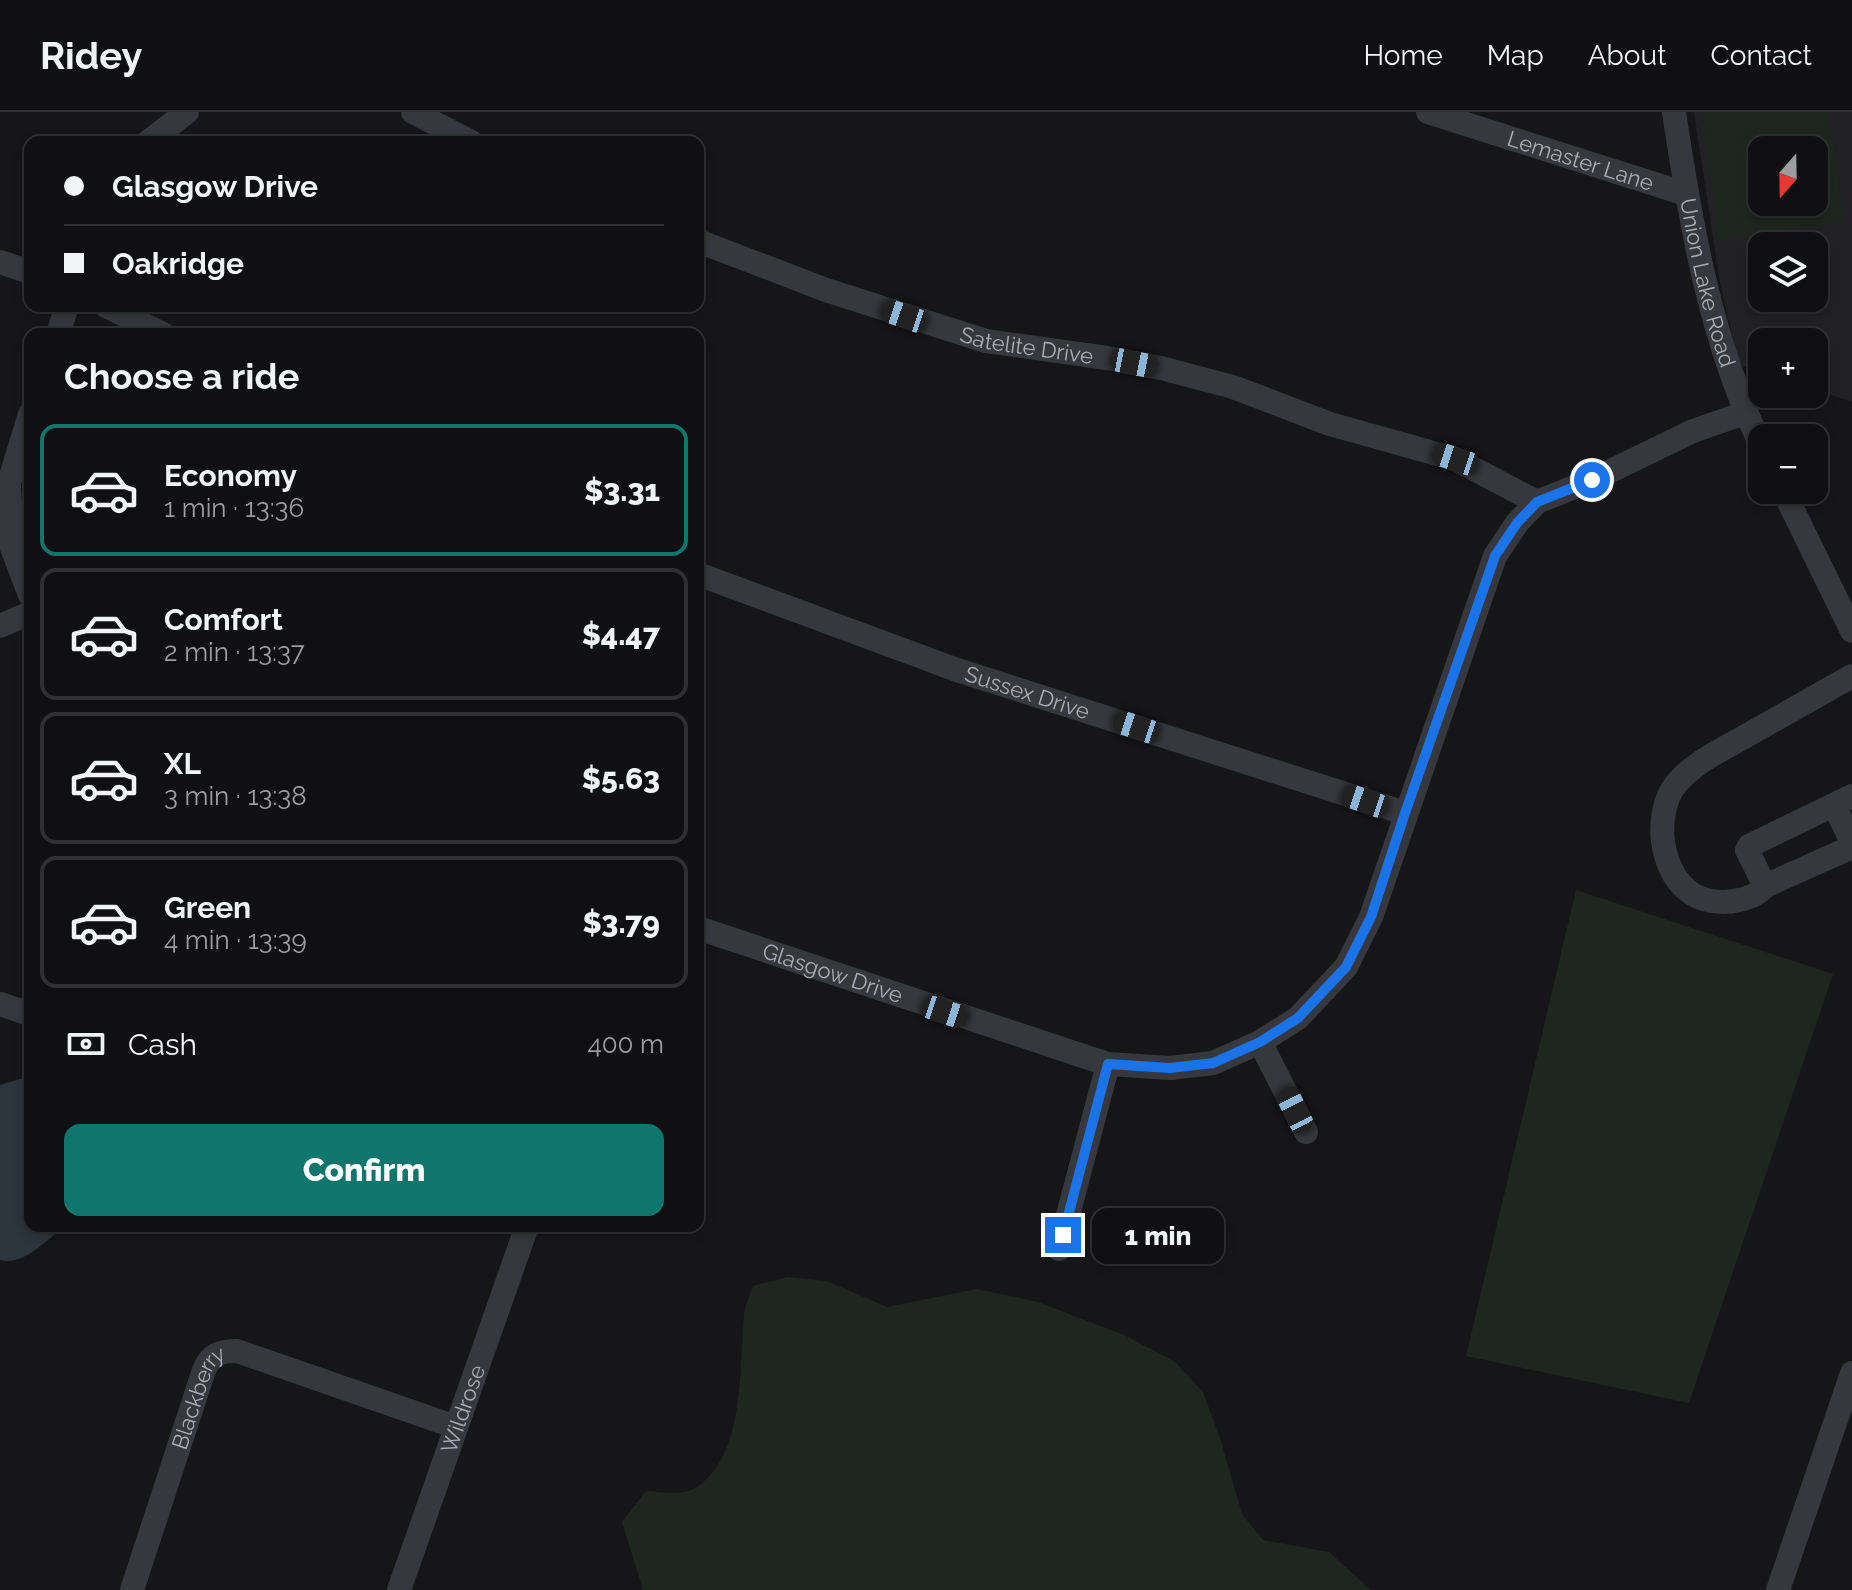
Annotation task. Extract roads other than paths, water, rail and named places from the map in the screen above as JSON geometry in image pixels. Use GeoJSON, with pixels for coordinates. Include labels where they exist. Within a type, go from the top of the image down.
{"type":"FeatureCollection","features":[{"type":"Feature","properties":{"kind":"street"},"geometry":{"type":"LineString","coordinates":[[156,136],[187,112]]}},
{"type":"Feature","properties":{"kind":"street"},"geometry":{"type":"LineString","coordinates":[[413,112],[459,136]]}},
{"type":"Feature","properties":{"kind":"street","name":"Lemaster Lane"},"geometry":{"type":"LineString","coordinates":[[1428,112],[1686,194]]}},
{"type":"Feature","properties":{"kind":"street","name":"Union Lake Road"},"geometry":{"type":"LineString","coordinates":[[1674,112],[1686,194],[1713,316],[1750,424]]}},
{"type":"Feature","properties":{"kind":"street","name":"Satelite Drive"},"geometry":{"type":"LineString","coordinates":[[704,243],[826,290],[986,341],[1134,363],[1233,387],[1330,424],[1455,459],[1537,502]]}},
{"type":"Feature","properties":{"kind":"street"},"geometry":{"type":"LineString","coordinates":[[0,262],[24,270]]}},
{"type":"Feature","properties":{"kind":"street"},"geometry":{"type":"LineString","coordinates":[[118,312],[151,328]]}},
{"type":"Feature","properties":{"kind":"street","name":"Glasgow Drive"},"geometry":{"type":"LineString","coordinates":[[704,930],[1108,1064],[1170,1068],[1213,1063],[1260,1042],[1298,1018],[1346,967],[1371,917],[1495,556],[1517,523],[1537,502],[1592,480],[1693,431],[1745,413]]}},
{"type":"Feature","properties":{"kind":"street"},"geometry":{"type":"LineString","coordinates":[[24,434],[9,483],[12,548],[24,579]]}},
{"type":"Feature","properties":{"kind":"street"},"geometry":{"type":"LineString","coordinates":[[1790,504],[1852,631]]}},
{"type":"Feature","properties":{"kind":"street","name":"Sussex Drive"},"geometry":{"type":"LineString","coordinates":[[704,576],[957,670],[1405,813]]}},
{"type":"Feature","properties":{"kind":"street"},"geometry":{"type":"LineString","coordinates":[[0,626],[24,616]]}},
{"type":"Feature","properties":{"kind":"street"},"geometry":{"type":"LineString","coordinates":[[1765,886],[1747,850],[1749,846],[1843,801],[1852,845],[1765,886],[1749,898],[1731,902],[1699,898],[1685,890],[1675,876],[1663,840],[1667,799],[1677,783],[1713,755],[1852,676]]}},
{"type":"Feature","properties":{"kind":"street"},"geometry":{"type":"LineString","coordinates":[[0,1004],[24,1012]]}},
{"type":"Feature","properties":{"kind":"street"},"geometry":{"type":"LineString","coordinates":[[1260,1042],[1306,1132]]}},
{"type":"Feature","properties":{"kind":"street"},"geometry":{"type":"LineString","coordinates":[[1059,1249],[1108,1064]]}},
{"type":"Feature","properties":{"kind":"street","name":"Wildrose"},"geometry":{"type":"LineString","coordinates":[[399,1590],[525,1232]]}},
{"type":"Feature","properties":{"kind":"street","name":"Blackberry"},"geometry":{"type":"LineString","coordinates":[[132,1590],[204,1370],[214,1355],[237,1351],[456,1427]]}},
{"type":"Feature","properties":{"kind":"street"},"geometry":{"type":"LineString","coordinates":[[1778,1590],[1852,1373]]}}]}
